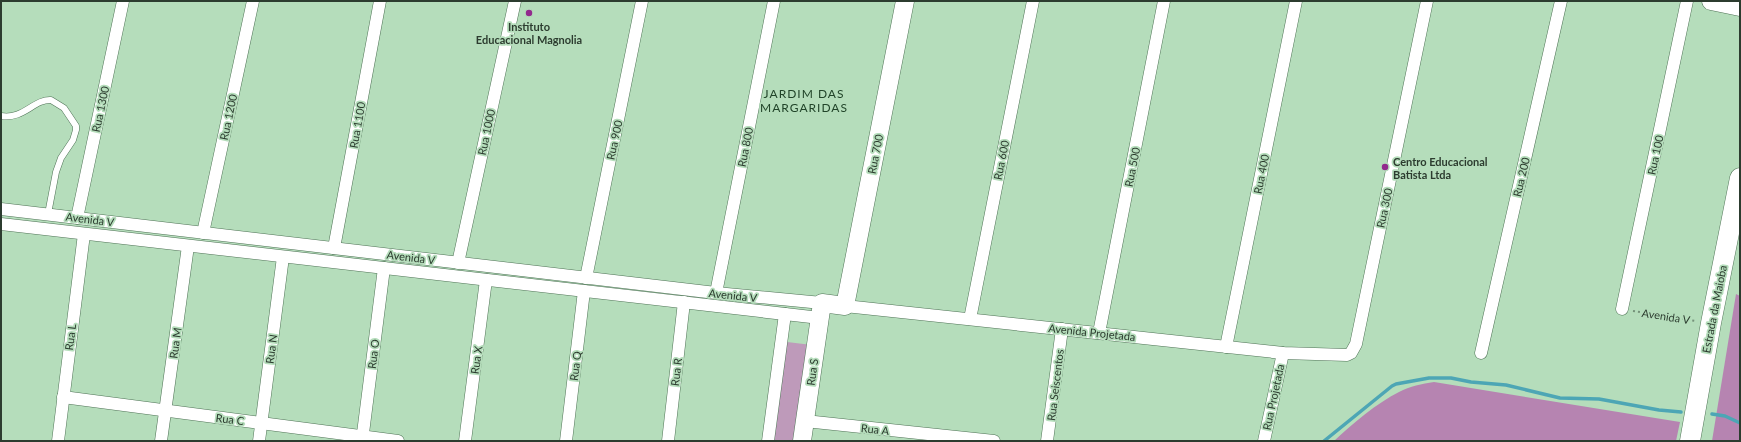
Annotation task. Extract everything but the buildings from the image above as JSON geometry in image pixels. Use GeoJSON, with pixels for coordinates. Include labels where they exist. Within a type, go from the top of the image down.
{"type":"FeatureCollection","features":[{"type":"Feature","properties":{"kind":"main road","name":"Estrada da Maioba"},"geometry":{"type":"LineString","coordinates":[[1690,441],[1711,323],[1732,232],[1740,180]]}},
{"type":"Feature","properties":{"kind":"street","name":"Rua 1300"},"geometry":{"type":"LineString","coordinates":[[78,218],[123,1]]}},
{"type":"Feature","properties":{"kind":"street","name":"Rua 1200"},"geometry":{"type":"LineString","coordinates":[[203,233],[253,1]]}},
{"type":"Feature","properties":{"kind":"street","name":"Rua 1100"},"geometry":{"type":"LineString","coordinates":[[334,248],[380,1]]}},
{"type":"Feature","properties":{"kind":"street","name":"Rua 1000"},"geometry":{"type":"LineString","coordinates":[[458,263],[515,1]]}},
{"type":"Feature","properties":{"kind":"street","name":"Rua 900"},"geometry":{"type":"LineString","coordinates":[[586,278],[642,1]]}},
{"type":"Feature","properties":{"kind":"street","name":"Rua 800"},"geometry":{"type":"LineString","coordinates":[[716,293],[774,1]]}},
{"type":"Feature","properties":{"kind":"street","name":"Rua 700"},"geometry":{"type":"LineString","coordinates":[[845,306],[905,1]]}},
{"type":"Feature","properties":{"kind":"street","name":"Rua 600"},"geometry":{"type":"LineString","coordinates":[[970,319],[1033,1]]}},
{"type":"Feature","properties":{"kind":"street","name":"Rua 500"},"geometry":{"type":"LineString","coordinates":[[1099,333],[1164,1]]}},
{"type":"Feature","properties":{"kind":"street","name":"Rua 400"},"geometry":{"type":"LineString","coordinates":[[1226,346],[1296,1]]}},
{"type":"Feature","properties":{"kind":"street","name":"Rua 300"},"geometry":{"type":"LineString","coordinates":[[1356,344],[1427,1]]}},
{"type":"Feature","properties":{"kind":"street","name":"Rua 200"},"geometry":{"type":"LineString","coordinates":[[1482,353],[1561,1]]}},
{"type":"Feature","properties":{"kind":"street","name":"Rua 100"},"geometry":{"type":"LineString","coordinates":[[1622,309],[1688,1]]}},
{"type":"Feature","properties":{"kind":"street"},"geometry":{"type":"LineString","coordinates":[[1712,1],[1740,7]]}},
{"type":"Feature","properties":{"kind":"street","name":"Avenida V"},"geometry":{"type":"LineString","coordinates":[[1,209],[716,293],[821,310]]}},
{"type":"Feature","properties":{"kind":"street","name":"Avenida V"},"geometry":{"type":"LineString","coordinates":[[1,224],[785,314],[821,310]]}},
{"type":"Feature","properties":{"kind":"street","name":"Rua L"},"geometry":{"type":"LineString","coordinates":[[58,441],[84,234]]}},
{"type":"Feature","properties":{"kind":"street","name":"Rua M"},"geometry":{"type":"LineString","coordinates":[[161,441],[188,246]]}},
{"type":"Feature","properties":{"kind":"street","name":"Rua N"},"geometry":{"type":"LineString","coordinates":[[258,441],[283,257]]}},
{"type":"Feature","properties":{"kind":"street","name":"Rua O"},"geometry":{"type":"LineString","coordinates":[[362,439],[384,268]]}},
{"type":"Feature","properties":{"kind":"street","name":"Rua X"},"geometry":{"type":"LineString","coordinates":[[465,441],[486,280]]}},
{"type":"Feature","properties":{"kind":"street","name":"Rua Q"},"geometry":{"type":"LineString","coordinates":[[566,441],[584,291]]}},
{"type":"Feature","properties":{"kind":"street","name":"Rua R"},"geometry":{"type":"LineString","coordinates":[[668,441],[684,302]]}},
{"type":"Feature","properties":{"kind":"street","name":"Avenida Projetada"},"geometry":{"type":"LineString","coordinates":[[821,310],[845,306],[1283,353],[1346,355],[1351,353],[1356,344]]}},
{"type":"Feature","properties":{"kind":"street","name":"Rua S"},"geometry":{"type":"LineString","coordinates":[[802,441],[821,310]]}},
{"type":"Feature","properties":{"kind":"street"},"geometry":{"type":"LineString","coordinates":[[768,441],[785,314]]}},
{"type":"Feature","properties":{"kind":"street","name":"Rua Seiscentos"},"geometry":{"type":"LineString","coordinates":[[1047,441],[1062,329]]}},
{"type":"Feature","properties":{"kind":"street","name":"Rua Projetada"},"geometry":{"type":"LineString","coordinates":[[1264,441],[1283,353]]}},
{"type":"Feature","properties":{"kind":"street","name":"Rua C"},"geometry":{"type":"LineString","coordinates":[[63,397],[261,423],[362,439],[398,441]]}},
{"type":"Feature","properties":{"kind":"street","name":"Rua A"},"geometry":{"type":"LineString","coordinates":[[805,421],[994,441]]}},
{"type":"Feature","properties":{"kind":"lane"},"geometry":{"type":"LineString","coordinates":[[1,117],[15,116],[43,102],[51,100],[64,108],[76,126],[76,135],[74,140],[62,158],[56,172],[48,214]]}},
{"type":"Feature","properties":{"kind":"path","name":"Avenida V"},"geometry":{"type":"LineString","coordinates":[[1622,309],[1711,323]]}},
{"type":"Feature","properties":{"kind":"shaded area"},"geometry":{"type":"Polygon","coordinates":[[[1736,294],[1740,296],[1740,441],[1712,441],[1736,294]]]}},
{"type":"Feature","properties":{"kind":"shaded area"},"geometry":{"type":"Polygon","coordinates":[[[787,342],[812,345],[798,441],[774,441],[787,342]]]}},
{"type":"Feature","properties":{"kind":"shaded area"},"geometry":{"type":"Polygon","coordinates":[[[1434,382],[1680,422],[1676,441],[1334,441],[1365,414],[1382,402],[1403,390],[1421,384],[1434,382]]]}},
{"type":"Feature","properties":{"kind":"waterway"},"geometry":{"type":"LineString","coordinates":[[1324,441],[1392,386],[1429,378],[1451,378],[1471,382],[1506,385],[1560,398],[1599,399],[1659,410],[1681,412]]}},
{"type":"Feature","properties":{"kind":"waterway"},"geometry":{"type":"LineString","coordinates":[[1712,414],[1725,416],[1740,423]]}},
{"type":"Feature","properties":{"kind":"place","name":"Instituto Educacional Magnolia"},"geometry":{"type":"Point","coordinates":[529,13]}},
{"type":"Feature","properties":{"kind":"place","name":"Centro Educacional Batista Ltda"},"geometry":{"type":"Point","coordinates":[1385,167]}},
{"type":"Feature","properties":{"kind":"district","name":"JARDIM DAS MARGARIDAS"},"geometry":{"type":"Point","coordinates":[804,100]}}]}
